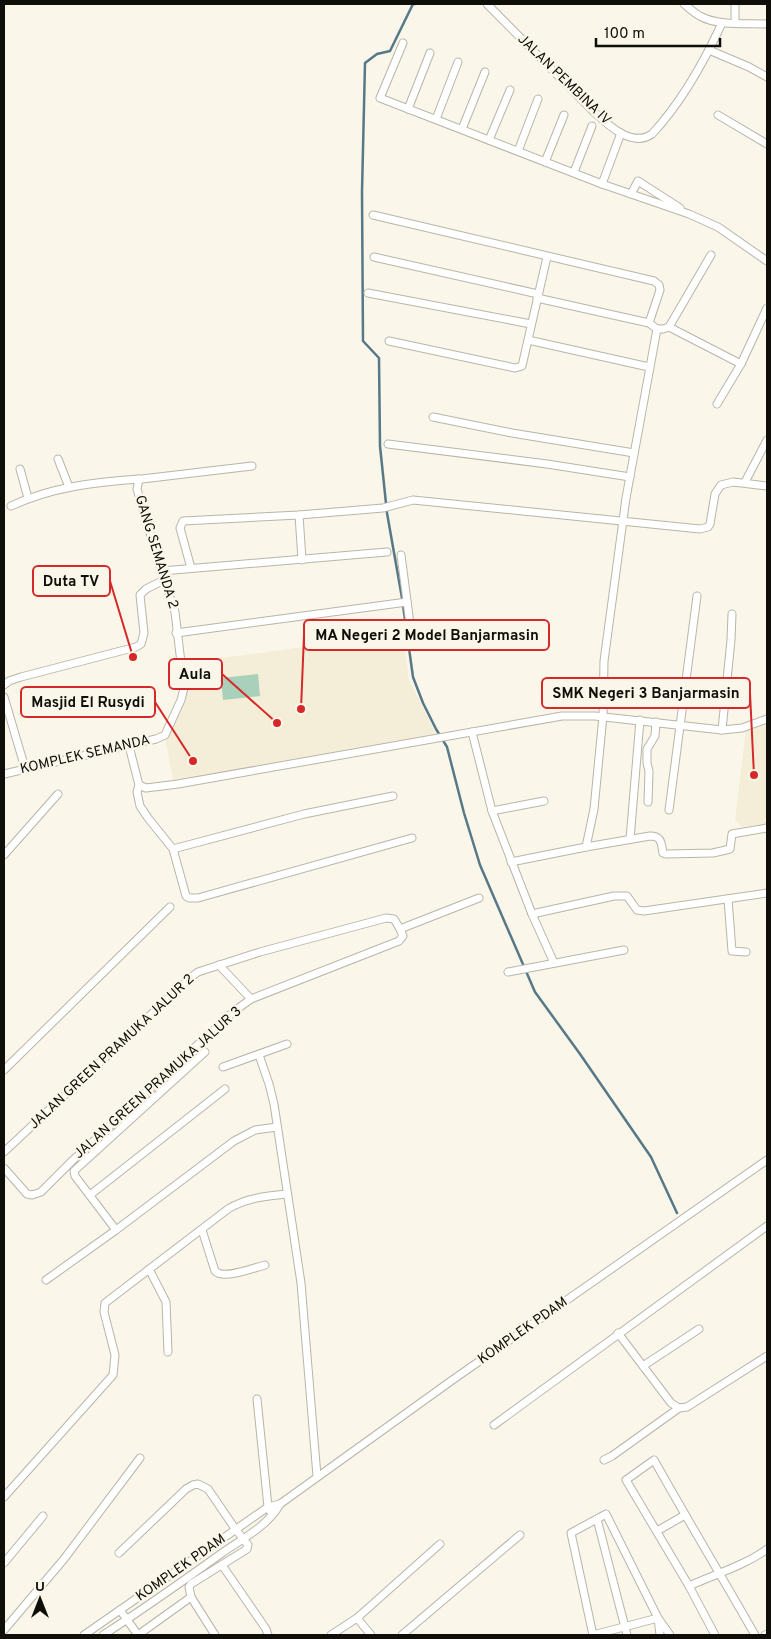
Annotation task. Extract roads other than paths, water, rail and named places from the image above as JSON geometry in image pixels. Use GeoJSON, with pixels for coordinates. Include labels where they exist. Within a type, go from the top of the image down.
{"type":"FeatureCollection","features":[{"type":"Feature","properties":{"kind":"street","name":"JALAN PEMBINA IV"},"geometry":{"type":"LineString","coordinates":[[487,4],[612,128],[639,139],[646,138],[652,134],[682,95],[709,50],[722,23]]}},
{"type":"Feature","properties":{"kind":"street"},"geometry":{"type":"LineString","coordinates":[[684,4],[700,17],[722,23],[767,24]]}},
{"type":"Feature","properties":{"kind":"street"},"geometry":{"type":"LineString","coordinates":[[735,4],[735,22]]}},
{"type":"Feature","properties":{"kind":"street"},"geometry":{"type":"LineString","coordinates":[[404,43],[380,98],[602,184],[689,214],[718,227],[767,260]]}},
{"type":"Feature","properties":{"kind":"street"},"geometry":{"type":"LineString","coordinates":[[709,50],[767,76]]}},
{"type":"Feature","properties":{"kind":"street"},"geometry":{"type":"LineString","coordinates":[[408,109],[430,53]]}},
{"type":"Feature","properties":{"kind":"street"},"geometry":{"type":"LineString","coordinates":[[436,119],[458,62]]}},
{"type":"Feature","properties":{"kind":"street"},"geometry":{"type":"LineString","coordinates":[[462,129],[485,72]]}},
{"type":"Feature","properties":{"kind":"street"},"geometry":{"type":"LineString","coordinates":[[489,140],[510,90]]}},
{"type":"Feature","properties":{"kind":"street"},"geometry":{"type":"LineString","coordinates":[[518,151],[538,99]]}},
{"type":"Feature","properties":{"kind":"street"},"geometry":{"type":"LineString","coordinates":[[546,162],[564,115]]}},
{"type":"Feature","properties":{"kind":"street"},"geometry":{"type":"LineString","coordinates":[[718,115],[767,144]]}},
{"type":"Feature","properties":{"kind":"street"},"geometry":{"type":"LineString","coordinates":[[574,172],[592,126]]}},
{"type":"Feature","properties":{"kind":"street"},"geometry":{"type":"LineString","coordinates":[[602,184],[622,133]]}},
{"type":"Feature","properties":{"kind":"street"},"geometry":{"type":"LineString","coordinates":[[631,194],[638,181],[689,214]]}},
{"type":"Feature","properties":{"kind":"street"},"geometry":{"type":"LineString","coordinates":[[373,215],[657,283],[660,290],[649,323]]}},
{"type":"Feature","properties":{"kind":"street"},"geometry":{"type":"LineString","coordinates":[[374,257],[649,323],[657,329],[663,330],[669,327],[711,255]]}},
{"type":"Feature","properties":{"kind":"street"},"geometry":{"type":"LineString","coordinates":[[389,341],[516,368],[522,366],[547,257]]}},
{"type":"Feature","properties":{"kind":"street"},"geometry":{"type":"LineString","coordinates":[[368,293],[531,324]]}},
{"type":"Feature","properties":{"kind":"street"},"geometry":{"type":"LineString","coordinates":[[717,404],[741,364],[767,308]]}},
{"type":"Feature","properties":{"kind":"street"},"geometry":{"type":"LineString","coordinates":[[669,327],[741,364]]}},
{"type":"Feature","properties":{"kind":"street"},"geometry":{"type":"LineString","coordinates":[[586,846],[594,809],[603,716],[604,660],[623,520],[657,329]]}},
{"type":"Feature","properties":{"kind":"street"},"geometry":{"type":"LineString","coordinates":[[528,340],[649,367]]}},
{"type":"Feature","properties":{"kind":"street"},"geometry":{"type":"LineString","coordinates":[[434,418],[634,453]]}},
{"type":"Feature","properties":{"kind":"street"},"geometry":{"type":"LineString","coordinates":[[745,482],[767,440]]}},
{"type":"Feature","properties":{"kind":"street"},"geometry":{"type":"LineString","coordinates":[[388,444],[547,464],[630,477]]}},
{"type":"Feature","properties":{"kind":"street"},"geometry":{"type":"LineString","coordinates":[[58,459],[68,487]]}},
{"type":"Feature","properties":{"kind":"street","name":"GANG SEMANDA 2"},"geometry":{"type":"LineString","coordinates":[[165,735],[181,700],[184,688],[175,612],[137,489],[139,479],[252,466]]}},
{"type":"Feature","properties":{"kind":"street"},"geometry":{"type":"LineString","coordinates":[[20,469],[28,498]]}},
{"type":"Feature","properties":{"kind":"street"},"geometry":{"type":"LineString","coordinates":[[11,506],[28,498],[68,487],[104,481],[139,479]]}},
{"type":"Feature","properties":{"kind":"street"},"geometry":{"type":"LineString","coordinates":[[190,568],[180,528],[183,521],[299,515],[386,507],[413,500],[422,500],[706,528],[710,524],[715,494],[718,488],[726,483],[745,482],[767,486]]}},
{"type":"Feature","properties":{"kind":"street"},"geometry":{"type":"LineString","coordinates":[[299,515],[302,560]]}},
{"type":"Feature","properties":{"kind":"street"},"geometry":{"type":"LineString","coordinates":[[162,571],[387,552]]}},
{"type":"Feature","properties":{"kind":"street"},"geometry":{"type":"LineString","coordinates":[[401,555],[403,602],[410,624]]}},
{"type":"Feature","properties":{"kind":"street"},"geometry":{"type":"LineString","coordinates":[[4,685],[21,677],[136,647],[141,644],[144,633],[140,595],[146,589],[164,580]]}},
{"type":"Feature","properties":{"kind":"street"},"geometry":{"type":"LineString","coordinates":[[669,810],[682,724],[697,596]]}},
{"type":"Feature","properties":{"kind":"street"},"geometry":{"type":"LineString","coordinates":[[176,633],[403,602]]}},
{"type":"Feature","properties":{"kind":"street"},"geometry":{"type":"LineString","coordinates":[[722,730],[732,614]]}},
{"type":"Feature","properties":{"kind":"street"},"geometry":{"type":"LineString","coordinates":[[4,697],[25,768]]}},
{"type":"Feature","properties":{"kind":"street"},"geometry":{"type":"LineString","coordinates":[[139,785],[146,788],[178,784],[562,716],[603,716],[722,730],[742,728],[767,719]]}},
{"type":"Feature","properties":{"kind":"street"},"geometry":{"type":"LineString","coordinates":[[630,839],[640,720]]}},
{"type":"Feature","properties":{"kind":"street"},"geometry":{"type":"LineString","coordinates":[[648,802],[649,770],[647,751],[655,736],[656,722]]}},
{"type":"Feature","properties":{"kind":"street"},"geometry":{"type":"LineString","coordinates":[[472,732],[492,811],[532,914],[554,963]]}},
{"type":"Feature","properties":{"kind":"street","name":"KOMPLEK SEMANDA"},"geometry":{"type":"LineString","coordinates":[[4,774],[156,740],[165,735]]}},
{"type":"Feature","properties":{"kind":"street"},"geometry":{"type":"LineString","coordinates":[[130,746],[139,785],[137,792],[140,806],[173,849],[186,896],[193,899],[412,838]]}},
{"type":"Feature","properties":{"kind":"street"},"geometry":{"type":"LineString","coordinates":[[4,855],[58,794]]}},
{"type":"Feature","properties":{"kind":"street"},"geometry":{"type":"LineString","coordinates":[[173,849],[304,814],[394,796]]}},
{"type":"Feature","properties":{"kind":"street"},"geometry":{"type":"LineString","coordinates":[[492,811],[544,801]]}},
{"type":"Feature","properties":{"kind":"street"},"geometry":{"type":"LineString","coordinates":[[511,862],[586,846],[656,836],[661,840],[663,853],[666,854],[714,853],[730,849],[732,834],[767,828]]}},
{"type":"Feature","properties":{"kind":"street"},"geometry":{"type":"LineString","coordinates":[[532,914],[622,895],[630,899],[637,910],[644,911],[767,893]]}},
{"type":"Feature","properties":{"kind":"street"},"geometry":{"type":"LineString","coordinates":[[400,929],[480,898]]}},
{"type":"Feature","properties":{"kind":"street"},"geometry":{"type":"LineString","coordinates":[[728,899],[732,951],[746,952]]}},
{"type":"Feature","properties":{"kind":"street"},"geometry":{"type":"LineString","coordinates":[[4,1070],[170,907]]}},
{"type":"Feature","properties":{"kind":"street","name":"JALAN GREEN PRAMUKA JALUR 2"},"geometry":{"type":"LineString","coordinates":[[4,1152],[190,978],[208,968],[260,952],[386,918],[394,919],[400,929]]}},
{"type":"Feature","properties":{"kind":"street","name":"JALAN GREEN PRAMUKA JALUR 3"},"geometry":{"type":"LineString","coordinates":[[4,1168],[27,1194],[32,1195],[41,1192],[233,1012],[251,999],[399,941],[403,936],[400,929]]}},
{"type":"Feature","properties":{"kind":"street"},"geometry":{"type":"LineString","coordinates":[[508,972],[624,950]]}},
{"type":"Feature","properties":{"kind":"street"},"geometry":{"type":"LineString","coordinates":[[219,965],[251,999]]}},
{"type":"Feature","properties":{"kind":"street"},"geometry":{"type":"LineString","coordinates":[[223,1067],[287,1044]]}},
{"type":"Feature","properties":{"kind":"street"},"geometry":{"type":"LineString","coordinates":[[116,1230],[75,1176],[76,1168],[205,1052]]}},
{"type":"Feature","properties":{"kind":"street"},"geometry":{"type":"LineString","coordinates":[[259,1055],[269,1084],[278,1127],[302,1282],[318,1476]]}},
{"type":"Feature","properties":{"kind":"street"},"geometry":{"type":"LineString","coordinates":[[90,1195],[225,1089]]}},
{"type":"Feature","properties":{"kind":"street"},"geometry":{"type":"LineString","coordinates":[[46,1280],[234,1141],[255,1130],[278,1127]]}},
{"type":"Feature","properties":{"kind":"street","name":"KOMPLEK PDAM"},"geometry":{"type":"LineString","coordinates":[[101,1635],[127,1620],[243,1539],[273,1515],[280,1504],[318,1476],[767,1160]]}},
{"type":"Feature","properties":{"kind":"street"},"geometry":{"type":"LineString","coordinates":[[4,1497],[113,1375],[115,1355],[104,1312],[105,1303],[238,1203],[287,1194]]}},
{"type":"Feature","properties":{"kind":"street"},"geometry":{"type":"LineString","coordinates":[[494,1425],[767,1226]]}},
{"type":"Feature","properties":{"kind":"street"},"geometry":{"type":"LineString","coordinates":[[202,1230],[215,1271],[218,1274],[226,1275],[265,1265]]}},
{"type":"Feature","properties":{"kind":"street"},"geometry":{"type":"LineString","coordinates":[[150,1269],[166,1302],[168,1352]]}},
{"type":"Feature","properties":{"kind":"street"},"geometry":{"type":"LineString","coordinates":[[643,1366],[699,1329]]}},
{"type":"Feature","properties":{"kind":"street"},"geometry":{"type":"LineString","coordinates":[[618,1334],[671,1403],[679,1408]]}},
{"type":"Feature","properties":{"kind":"street"},"geometry":{"type":"LineString","coordinates":[[604,1460],[679,1408],[687,1407],[767,1356]]}},
{"type":"Feature","properties":{"kind":"street"},"geometry":{"type":"LineString","coordinates":[[257,1399],[268,1507],[273,1515]]}},
{"type":"Feature","properties":{"kind":"street"},"geometry":{"type":"LineString","coordinates":[[4,1630],[64,1559],[140,1458]]}},
{"type":"Feature","properties":{"kind":"street"},"geometry":{"type":"LineString","coordinates":[[715,1635],[689,1586],[626,1480],[654,1460],[755,1635]]}},
{"type":"Feature","properties":{"kind":"street"},"geometry":{"type":"LineString","coordinates":[[118,1553],[186,1489],[193,1485],[203,1485],[208,1489],[248,1544],[247,1549],[189,1587],[191,1597],[215,1635]]}},
{"type":"Feature","properties":{"kind":"street","name":"KOMPLEK PDAM"},"geometry":{"type":"LineString","coordinates":[[84,1635],[268,1507],[280,1504]]}},
{"type":"Feature","properties":{"kind":"street"},"geometry":{"type":"LineString","coordinates":[[658,1618],[593,1635],[571,1533],[606,1514],[658,1618],[670,1635]]}},
{"type":"Feature","properties":{"kind":"street"},"geometry":{"type":"LineString","coordinates":[[657,1531],[685,1515]]}},
{"type":"Feature","properties":{"kind":"street"},"geometry":{"type":"LineString","coordinates":[[4,1563],[43,1516]]}},
{"type":"Feature","properties":{"kind":"street"},"geometry":{"type":"LineString","coordinates":[[597,1519],[627,1635]]}},
{"type":"Feature","properties":{"kind":"street"},"geometry":{"type":"LineString","coordinates":[[402,1635],[520,1535]]}},
{"type":"Feature","properties":{"kind":"street"},"geometry":{"type":"LineString","coordinates":[[331,1635],[357,1618],[440,1544]]}},
{"type":"Feature","properties":{"kind":"street"},"geometry":{"type":"LineString","coordinates":[[689,1586],[757,1558],[767,1550]]}},
{"type":"Feature","properties":{"kind":"street"},"geometry":{"type":"LineString","coordinates":[[222,1565],[266,1629],[268,1635]]}},
{"type":"Feature","properties":{"kind":"street"},"geometry":{"type":"LineString","coordinates":[[120,1610],[138,1635],[191,1597]]}},
{"type":"Feature","properties":{"kind":"street"},"geometry":{"type":"LineString","coordinates":[[357,1618],[371,1635]]}},
{"type":"Feature","properties":{"kind":"street"},"geometry":{"type":"LineString","coordinates":[[658,1618],[660,1635]]}},
{"type":"Feature","properties":{"kind":"street"},"geometry":{"type":"LineString","coordinates":[[95,1628],[101,1635]]}},
{"type":"Feature","properties":{"kind":"waterway"},"geometry":{"type":"LineString","coordinates":[[415,4],[413,4],[390,51],[377,54],[365,63],[362,192],[363,341],[379,358],[380,446],[387,513],[402,598],[413,677],[423,703],[447,747],[480,865],[535,992],[651,1157],[677,1213]]}},
{"type":"Feature","properties":{"kind":"place","name":"Duta TV"},"geometry":{"type":"Point","coordinates":[133,657]}},
{"type":"Feature","properties":{"kind":"place","name":"MA Negeri 2 Model Banjarmasin"},"geometry":{"type":"Point","coordinates":[301,709]}},
{"type":"Feature","properties":{"kind":"place","name":"Aula"},"geometry":{"type":"Point","coordinates":[277,723]}},
{"type":"Feature","properties":{"kind":"place","name":"Masjid El Rusydi"},"geometry":{"type":"Point","coordinates":[193,761]}},
{"type":"Feature","properties":{"kind":"place","name":"SMK Negeri 3 Banjarmasin"},"geometry":{"type":"Point","coordinates":[754,775]}}]}
